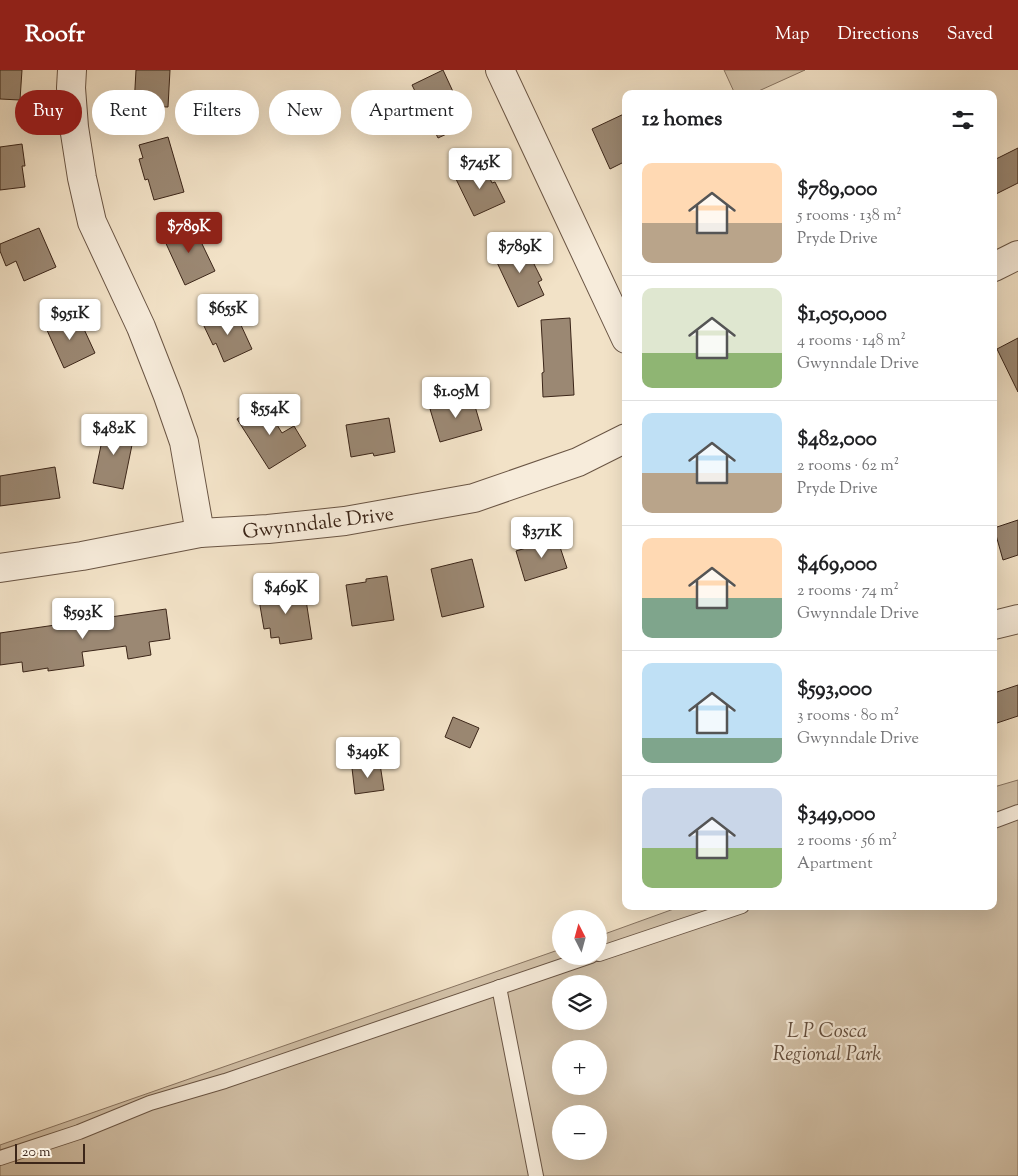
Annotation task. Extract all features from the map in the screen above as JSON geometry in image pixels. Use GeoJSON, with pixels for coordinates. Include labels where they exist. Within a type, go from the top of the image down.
{"type":"FeatureCollection","features":[{"type":"Feature","properties":{"kind":"street"},"geometry":{"type":"LineString","coordinates":[[72,70],[71,88],[74,127],[82,178],[92,222],[141,327],[184,442],[200,534]]}},
{"type":"Feature","properties":{"kind":"street"},"geometry":{"type":"LineString","coordinates":[[500,70],[622,330]]}},
{"type":"Feature","properties":{"kind":"street"},"geometry":{"type":"LineString","coordinates":[[997,265],[1018,255]]}},
{"type":"Feature","properties":{"kind":"street","name":"Gwynndale Drive"},"geometry":{"type":"LineString","coordinates":[[0,568],[82,556],[200,534],[268,530],[345,521],[474,498],[578,462],[622,440]]}},
{"type":"Feature","properties":{"kind":"street"},"geometry":{"type":"LineString","coordinates":[[997,624],[1018,619]]}},
{"type":"Feature","properties":{"kind":"lane"},"geometry":{"type":"LineString","coordinates":[[997,820],[1018,812]]}},
{"type":"Feature","properties":{"kind":"lane"},"geometry":{"type":"LineString","coordinates":[[608,951],[730,910]]}},
{"type":"Feature","properties":{"kind":"lane"},"geometry":{"type":"LineString","coordinates":[[0,1158],[78,1132],[150,1103],[225,1081],[564,965]]}},
{"type":"Feature","properties":{"kind":"lane"},"geometry":{"type":"LineString","coordinates":[[499,987],[536,1176]]}},
{"type":"Feature","properties":{"kind":"green space"},"geometry":{"type":"Polygon","coordinates":[[[724,70],[805,70],[761,90],[733,90],[724,70]]]}},
{"type":"Feature","properties":{"kind":"green space","name":"L P Cosca Regional Park"},"geometry":{"type":"Polygon","coordinates":[[[1018,780],[1018,1176],[0,1176],[0,1145],[552,952],[552,965],[608,965],[608,933],[671,910],[997,910],[997,786],[1018,780]]]}},
{"type":"Feature","properties":{"kind":"building"},"geometry":{"type":"Polygon","coordinates":[[[0,70],[22,70],[21,90],[15,90],[15,100],[0,99],[0,70]]]}},
{"type":"Feature","properties":{"kind":"building"},"geometry":{"type":"Polygon","coordinates":[[[136,70],[170,70],[168,107],[165,107],[165,90],[135,90],[136,70]]]}},
{"type":"Feature","properties":{"kind":"building"},"geometry":{"type":"Polygon","coordinates":[[[443,70],[452,90],[414,90],[412,85],[443,70]]]}},
{"type":"Feature","properties":{"kind":"building"},"geometry":{"type":"Polygon","coordinates":[[[622,115],[622,163],[610,169],[592,129],[622,115]]]}},
{"type":"Feature","properties":{"kind":"building"},"geometry":{"type":"Polygon","coordinates":[[[168,137],[184,192],[154,200],[148,179],[145,180],[139,159],[143,158],[139,145],[168,137]]]}},
{"type":"Feature","properties":{"kind":"building"},"geometry":{"type":"Polygon","coordinates":[[[22,144],[25,166],[22,166],[25,187],[0,190],[0,147],[22,144]]]}},
{"type":"Feature","properties":{"kind":"building"},"geometry":{"type":"Polygon","coordinates":[[[1018,148],[1018,183],[997,194],[997,158],[1018,148]]]}},
{"type":"Feature","properties":{"kind":"building"},"geometry":{"type":"Polygon","coordinates":[[[483,164],[492,183],[495,182],[505,202],[474,216],[455,177],[483,164]]]}},
{"type":"Feature","properties":{"kind":"building"},"geometry":{"type":"Polygon","coordinates":[[[192,223],[215,271],[185,285],[163,237],[192,223]]]}},
{"type":"Feature","properties":{"kind":"building"},"geometry":{"type":"Polygon","coordinates":[[[39,228],[56,267],[24,281],[16,261],[6,266],[0,251],[0,244],[39,228]]]}},
{"type":"Feature","properties":{"kind":"building"},"geometry":{"type":"Polygon","coordinates":[[[520,242],[529,261],[532,260],[542,280],[538,282],[544,295],[518,307],[493,254],[520,242]]]}},
{"type":"Feature","properties":{"kind":"building"},"geometry":{"type":"Polygon","coordinates":[[[234,310],[252,349],[224,362],[216,343],[213,345],[203,324],[234,310]]]}},
{"type":"Feature","properties":{"kind":"building"},"geometry":{"type":"Polygon","coordinates":[[[77,314],[95,353],[64,368],[46,328],[77,314]]]}},
{"type":"Feature","properties":{"kind":"building"},"geometry":{"type":"Polygon","coordinates":[[[570,318],[574,395],[543,397],[542,373],[544,372],[541,320],[570,318]]]}},
{"type":"Feature","properties":{"kind":"building"},"geometry":{"type":"Polygon","coordinates":[[[1018,338],[1018,392],[997,349],[1018,338]]]}},
{"type":"Feature","properties":{"kind":"building"},"geometry":{"type":"Polygon","coordinates":[[[472,396],[482,430],[440,442],[430,409],[472,396]]]}},
{"type":"Feature","properties":{"kind":"building"},"geometry":{"type":"Polygon","coordinates":[[[263,402],[282,433],[294,426],[306,446],[269,469],[237,419],[263,402]]]}},
{"type":"Feature","properties":{"kind":"building"},"geometry":{"type":"Polygon","coordinates":[[[389,418],[395,452],[374,456],[373,453],[351,457],[346,425],[389,418]]]}},
{"type":"Feature","properties":{"kind":"building"},"geometry":{"type":"Polygon","coordinates":[[[106,422],[133,428],[130,444],[132,445],[123,489],[93,483],[106,422]]]}},
{"type":"Feature","properties":{"kind":"building"},"geometry":{"type":"Polygon","coordinates":[[[55,467],[60,498],[0,506],[0,476],[55,467]]]}},
{"type":"Feature","properties":{"kind":"building"},"geometry":{"type":"Polygon","coordinates":[[[1018,520],[1018,555],[1003,560],[997,539],[997,527],[1018,520]]]}},
{"type":"Feature","properties":{"kind":"building"},"geometry":{"type":"Polygon","coordinates":[[[556,535],[567,568],[525,581],[516,551],[536,545],[535,541],[556,535]]]}},
{"type":"Feature","properties":{"kind":"building"},"geometry":{"type":"Polygon","coordinates":[[[472,559],[484,607],[442,617],[431,569],[472,559]]]}},
{"type":"Feature","properties":{"kind":"building"},"geometry":{"type":"Polygon","coordinates":[[[387,576],[394,620],[352,626],[346,585],[366,582],[366,579],[387,576]]]}},
{"type":"Feature","properties":{"kind":"building"},"geometry":{"type":"Polygon","coordinates":[[[304,587],[312,639],[280,644],[279,637],[271,638],[270,628],[264,629],[258,594],[304,587]]]}},
{"type":"Feature","properties":{"kind":"building"},"geometry":{"type":"Polygon","coordinates":[[[166,609],[170,639],[149,642],[151,655],[128,659],[126,646],[82,652],[84,666],[48,671],[48,668],[23,672],[22,662],[0,665],[0,633],[166,609]]]}},
{"type":"Feature","properties":{"kind":"building"},"geometry":{"type":"Polygon","coordinates":[[[1018,685],[1018,716],[997,723],[997,692],[1018,685]]]}},
{"type":"Feature","properties":{"kind":"building"},"geometry":{"type":"Polygon","coordinates":[[[453,717],[479,728],[470,748],[445,737],[453,717]]]}},
{"type":"Feature","properties":{"kind":"building"},"geometry":{"type":"Polygon","coordinates":[[[380,764],[384,790],[355,794],[352,768],[380,764]]]}}]}
